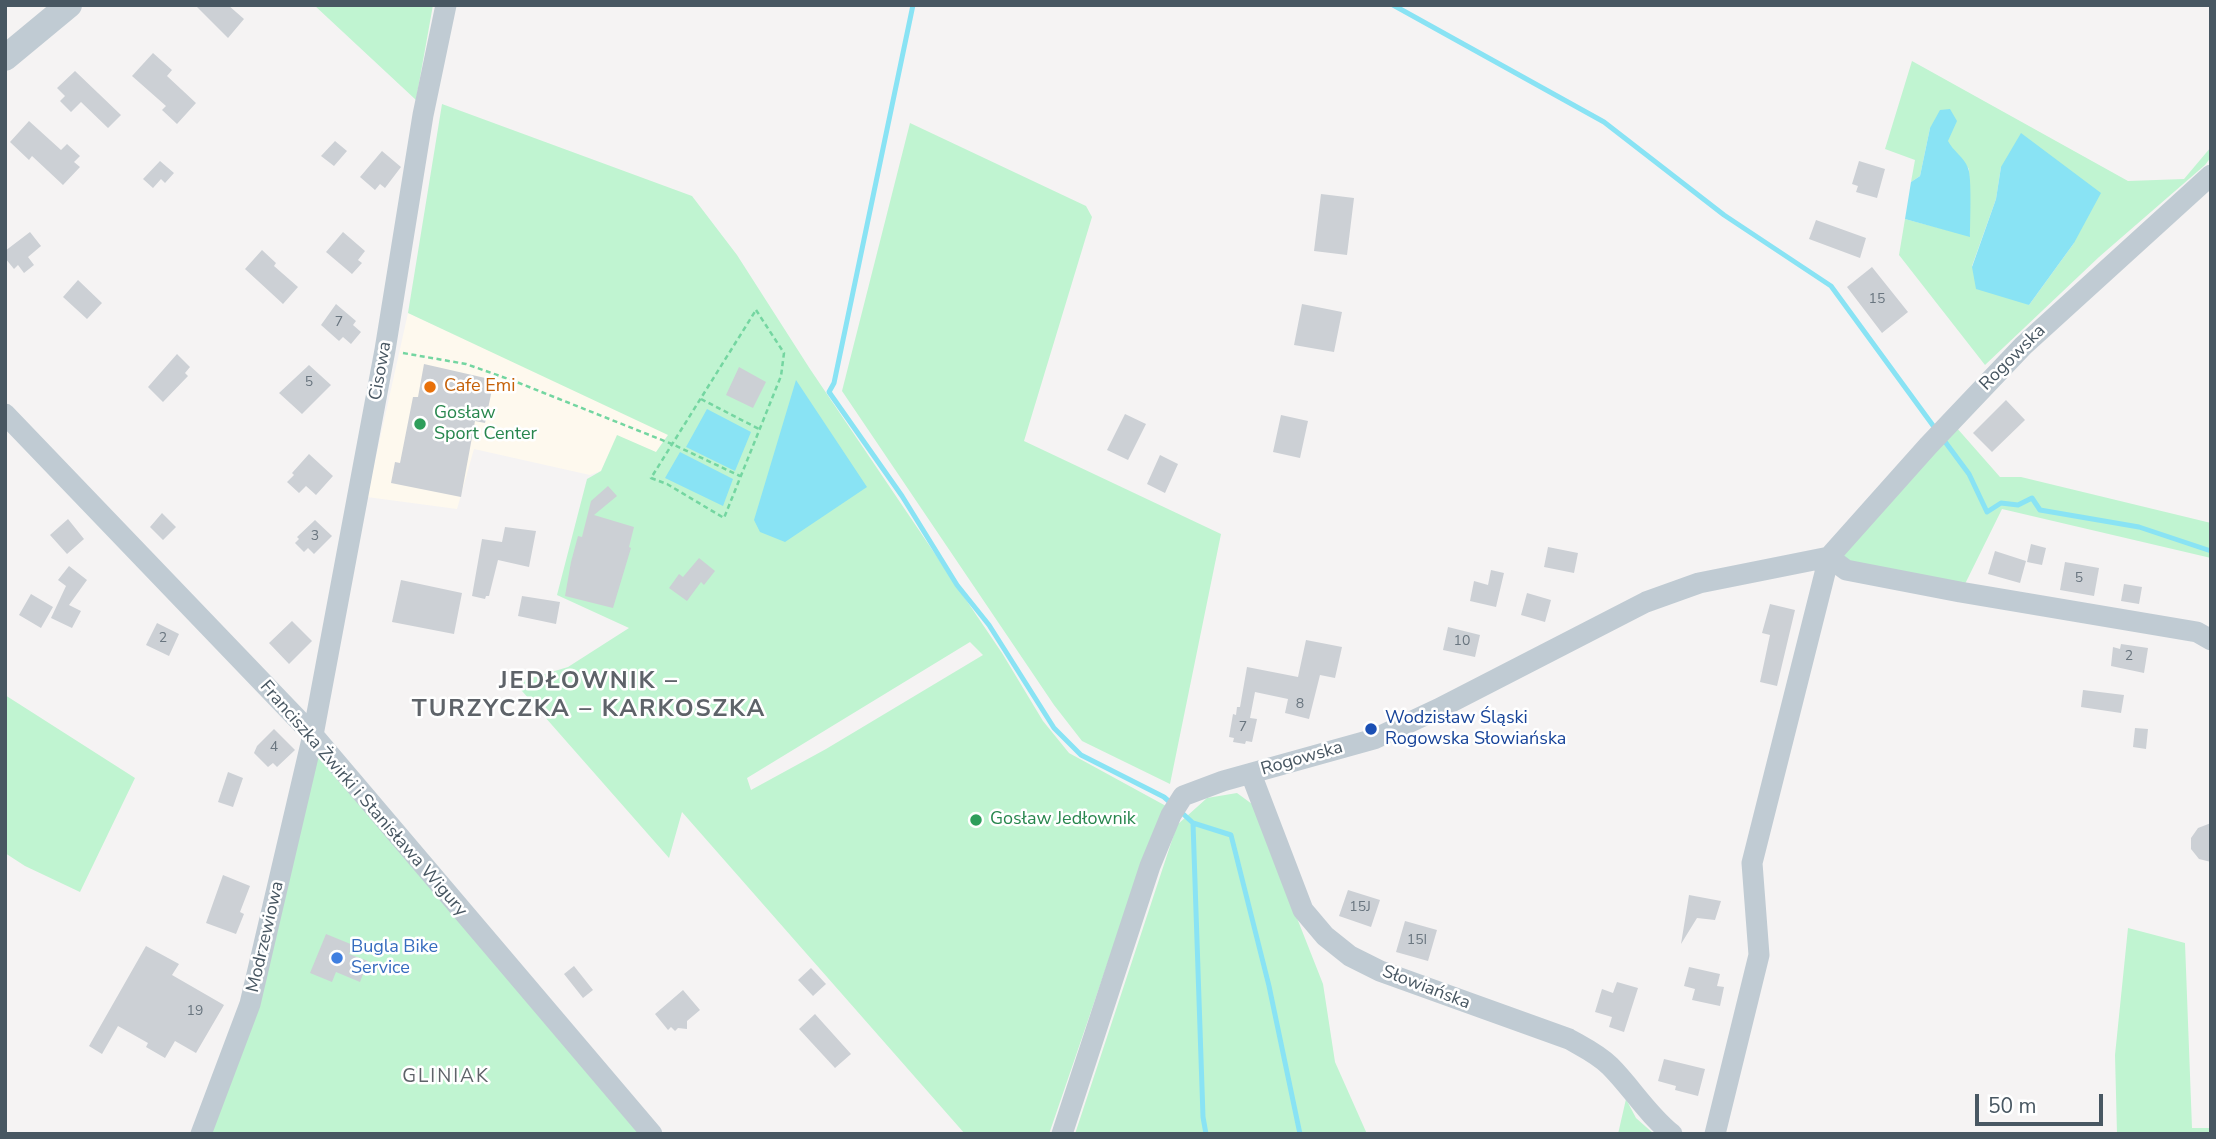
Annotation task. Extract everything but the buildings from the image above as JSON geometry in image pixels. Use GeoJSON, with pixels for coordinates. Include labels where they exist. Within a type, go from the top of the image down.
{"type":"FeatureCollection","features":[{"type":"Feature","properties":{"kind":"street"},"geometry":{"type":"LineString","coordinates":[[5,58],[69,5]]}},
{"type":"Feature","properties":{"kind":"street","name":"Cisowa"},"geometry":{"type":"LineString","coordinates":[[313,736],[385,350],[423,115],[446,5]]}},
{"type":"Feature","properties":{"kind":"street","name":"Rogowska"},"geometry":{"type":"LineString","coordinates":[[1715,1134],[1759,955],[1752,863],[1829,557],[2022,346],[2211,175]]}},
{"type":"Feature","properties":{"kind":"street","name":"Franciszka Żwirki i Stanisława Wigury"},"geometry":{"type":"LineString","coordinates":[[5,414],[313,736],[652,1134]]}},
{"type":"Feature","properties":{"kind":"street"},"geometry":{"type":"LineString","coordinates":[[1829,557],[1846,570],[2204,636]]}},
{"type":"Feature","properties":{"kind":"street","name":"Rogowska"},"geometry":{"type":"LineString","coordinates":[[1062,1134],[1150,866],[1171,815],[1183,796],[1374,739],[1646,602],[1699,583],[1829,557]]}},
{"type":"Feature","properties":{"kind":"street","name":"Modrzewiowa"},"geometry":{"type":"LineString","coordinates":[[201,1134],[250,1004],[313,736]]}},
{"type":"Feature","properties":{"kind":"street","name":"Słowiańska"},"geometry":{"type":"LineString","coordinates":[[1251,774],[1303,910],[1325,936],[1350,956],[1380,971],[1569,1039],[1592,1051],[1610,1066],[1656,1121],[1672,1134]]}},
{"type":"Feature","properties":{"kind":"path"},"geometry":{"type":"LineString","coordinates":[[755,310],[785,353],[781,376],[724,518],[667,484],[650,478],[701,399],[755,310]]}},
{"type":"Feature","properties":{"kind":"path"},"geometry":{"type":"LineString","coordinates":[[385,350],[466,364],[672,444],[740,476]]}},
{"type":"Feature","properties":{"kind":"path"},"geometry":{"type":"LineString","coordinates":[[701,399],[760,429]]}},
{"type":"Feature","properties":{"kind":"shaded area"},"geometry":{"type":"Polygon","coordinates":[[[408,313],[669,433],[656,452],[617,436],[601,471],[590,475],[474,449],[457,509],[367,497],[408,313]]]}},
{"type":"Feature","properties":{"kind":"green space"},"geometry":{"type":"Polygon","coordinates":[[[314,5],[433,5],[416,100],[314,5]]]}},
{"type":"Feature","properties":{"kind":"green space"},"geometry":{"type":"Polygon","coordinates":[[[1912,61],[2128,181],[2184,179],[2211,147],[2211,157],[2099,257],[1985,365],[1899,255],[1905,219],[1970,236],[1969,169],[1947,142],[1930,128],[1920,176],[1911,182],[1915,160],[1885,149],[1912,61]],[[2001,167],[1996,199],[1972,266],[2029,305],[2074,243],[2001,167]]]}},
{"type":"Feature","properties":{"kind":"green space"},"geometry":{"type":"Polygon","coordinates":[[[442,104],[692,196],[737,255],[810,369],[1002,653],[1043,721],[1069,753],[1166,806],[1144,857],[1049,1134],[965,1134],[682,812],[669,858],[515,683],[568,667],[629,628],[557,595],[587,479],[601,471],[617,435],[656,452],[668,435],[408,313],[442,104]],[[970,642],[747,778],[751,790],[826,749],[983,655],[970,642]]]}},
{"type":"Feature","properties":{"kind":"green space"},"geometry":{"type":"Polygon","coordinates":[[[910,123],[1086,206],[1092,217],[1024,441],[1221,534],[1170,784],[1082,741],[1054,705],[842,391],[910,123]]]}},
{"type":"Feature","properties":{"kind":"green space"},"geometry":{"type":"Polygon","coordinates":[[[1956,427],[2000,477],[2021,477],[2211,523],[2211,558],[2002,509],[1964,586],[1850,563],[1841,557],[1956,427]]]}},
{"type":"Feature","properties":{"kind":"green space"},"geometry":{"type":"Polygon","coordinates":[[[5,695],[135,778],[80,892],[25,866],[5,853],[5,695]]]}},
{"type":"Feature","properties":{"kind":"green space"},"geometry":{"type":"Polygon","coordinates":[[[316,753],[639,1134],[209,1134],[316,753]]]}},
{"type":"Feature","properties":{"kind":"green space"},"geometry":{"type":"Polygon","coordinates":[[[1237,793],[1252,804],[1323,984],[1335,1062],[1367,1134],[1075,1134],[1177,825],[1207,798],[1237,793]]]}},
{"type":"Feature","properties":{"kind":"green space"},"geometry":{"type":"Polygon","coordinates":[[[2128,928],[2185,943],[2192,1128],[2211,1128],[2211,1134],[2117,1134],[2115,1055],[2128,928]]]}},
{"type":"Feature","properties":{"kind":"green space"},"geometry":{"type":"Polygon","coordinates":[[[1626,1099],[1636,1118],[1654,1134],[1618,1134],[1626,1099]]]}},
{"type":"Feature","properties":{"kind":"water"},"geometry":{"type":"Polygon","coordinates":[[[1950,109],[1957,121],[1948,141],[1964,161],[1969,173],[1970,237],[1905,219],[1911,182],[1920,176],[1930,128],[1940,110],[1950,109]]]}},
{"type":"Feature","properties":{"kind":"water"},"geometry":{"type":"Polygon","coordinates":[[[2021,133],[2101,193],[2074,243],[2029,305],[1976,289],[1972,267],[1996,199],[2001,167],[2021,133]]]}},
{"type":"Feature","properties":{"kind":"water"},"geometry":{"type":"Polygon","coordinates":[[[796,380],[867,487],[785,542],[760,532],[754,520],[796,380]]]}},
{"type":"Feature","properties":{"kind":"water"},"geometry":{"type":"Polygon","coordinates":[[[707,409],[751,432],[735,471],[686,447],[707,409]]]}},
{"type":"Feature","properties":{"kind":"water"},"geometry":{"type":"Polygon","coordinates":[[[680,452],[733,479],[723,506],[665,478],[680,452]]]}},
{"type":"Feature","properties":{"kind":"waterway"},"geometry":{"type":"LineString","coordinates":[[913,5],[834,383],[829,392],[902,496],[957,585],[989,625],[1054,728],[1081,755],[1164,797],[1172,804]]}},
{"type":"Feature","properties":{"kind":"waterway"},"geometry":{"type":"LineString","coordinates":[[1393,5],[1604,122],[1724,215],[1831,286],[1937,431]]}},
{"type":"Feature","properties":{"kind":"waterway"},"geometry":{"type":"LineString","coordinates":[[1943,439],[1969,474],[1987,512],[2001,503],[2018,505],[2032,498],[2040,510],[2139,527],[2211,551]]}},
{"type":"Feature","properties":{"kind":"waterway"},"geometry":{"type":"LineString","coordinates":[[1180,811],[1193,823],[1203,1117],[1206,1134]]}},
{"type":"Feature","properties":{"kind":"waterway"},"geometry":{"type":"LineString","coordinates":[[1193,823],[1231,835],[1269,986],[1300,1134]]}},
{"type":"Feature","properties":{"kind":"place","name":"Cafe Emi"},"geometry":{"type":"Point","coordinates":[430,387]}},
{"type":"Feature","properties":{"kind":"place","name":"Gosław Sport Center"},"geometry":{"type":"Point","coordinates":[420,424]}},
{"type":"Feature","properties":{"kind":"place","name":"Wodzisław Śląski Rogowska Słowiańska"},"geometry":{"type":"Point","coordinates":[1371,729]}},
{"type":"Feature","properties":{"kind":"place","name":"Gosław Jedłownik"},"geometry":{"type":"Point","coordinates":[976,820]}},
{"type":"Feature","properties":{"kind":"place","name":"Bugla Bike Service"},"geometry":{"type":"Point","coordinates":[337,958]}},
{"type":"Feature","properties":{"kind":"district","name":"JEDŁOWNIK – TURZYCZKA – KARKOSZKA"},"geometry":{"type":"Point","coordinates":[589,696]}},
{"type":"Feature","properties":{"kind":"district","name":"GLINIAK"},"geometry":{"type":"Point","coordinates":[446,1077]}}]}
